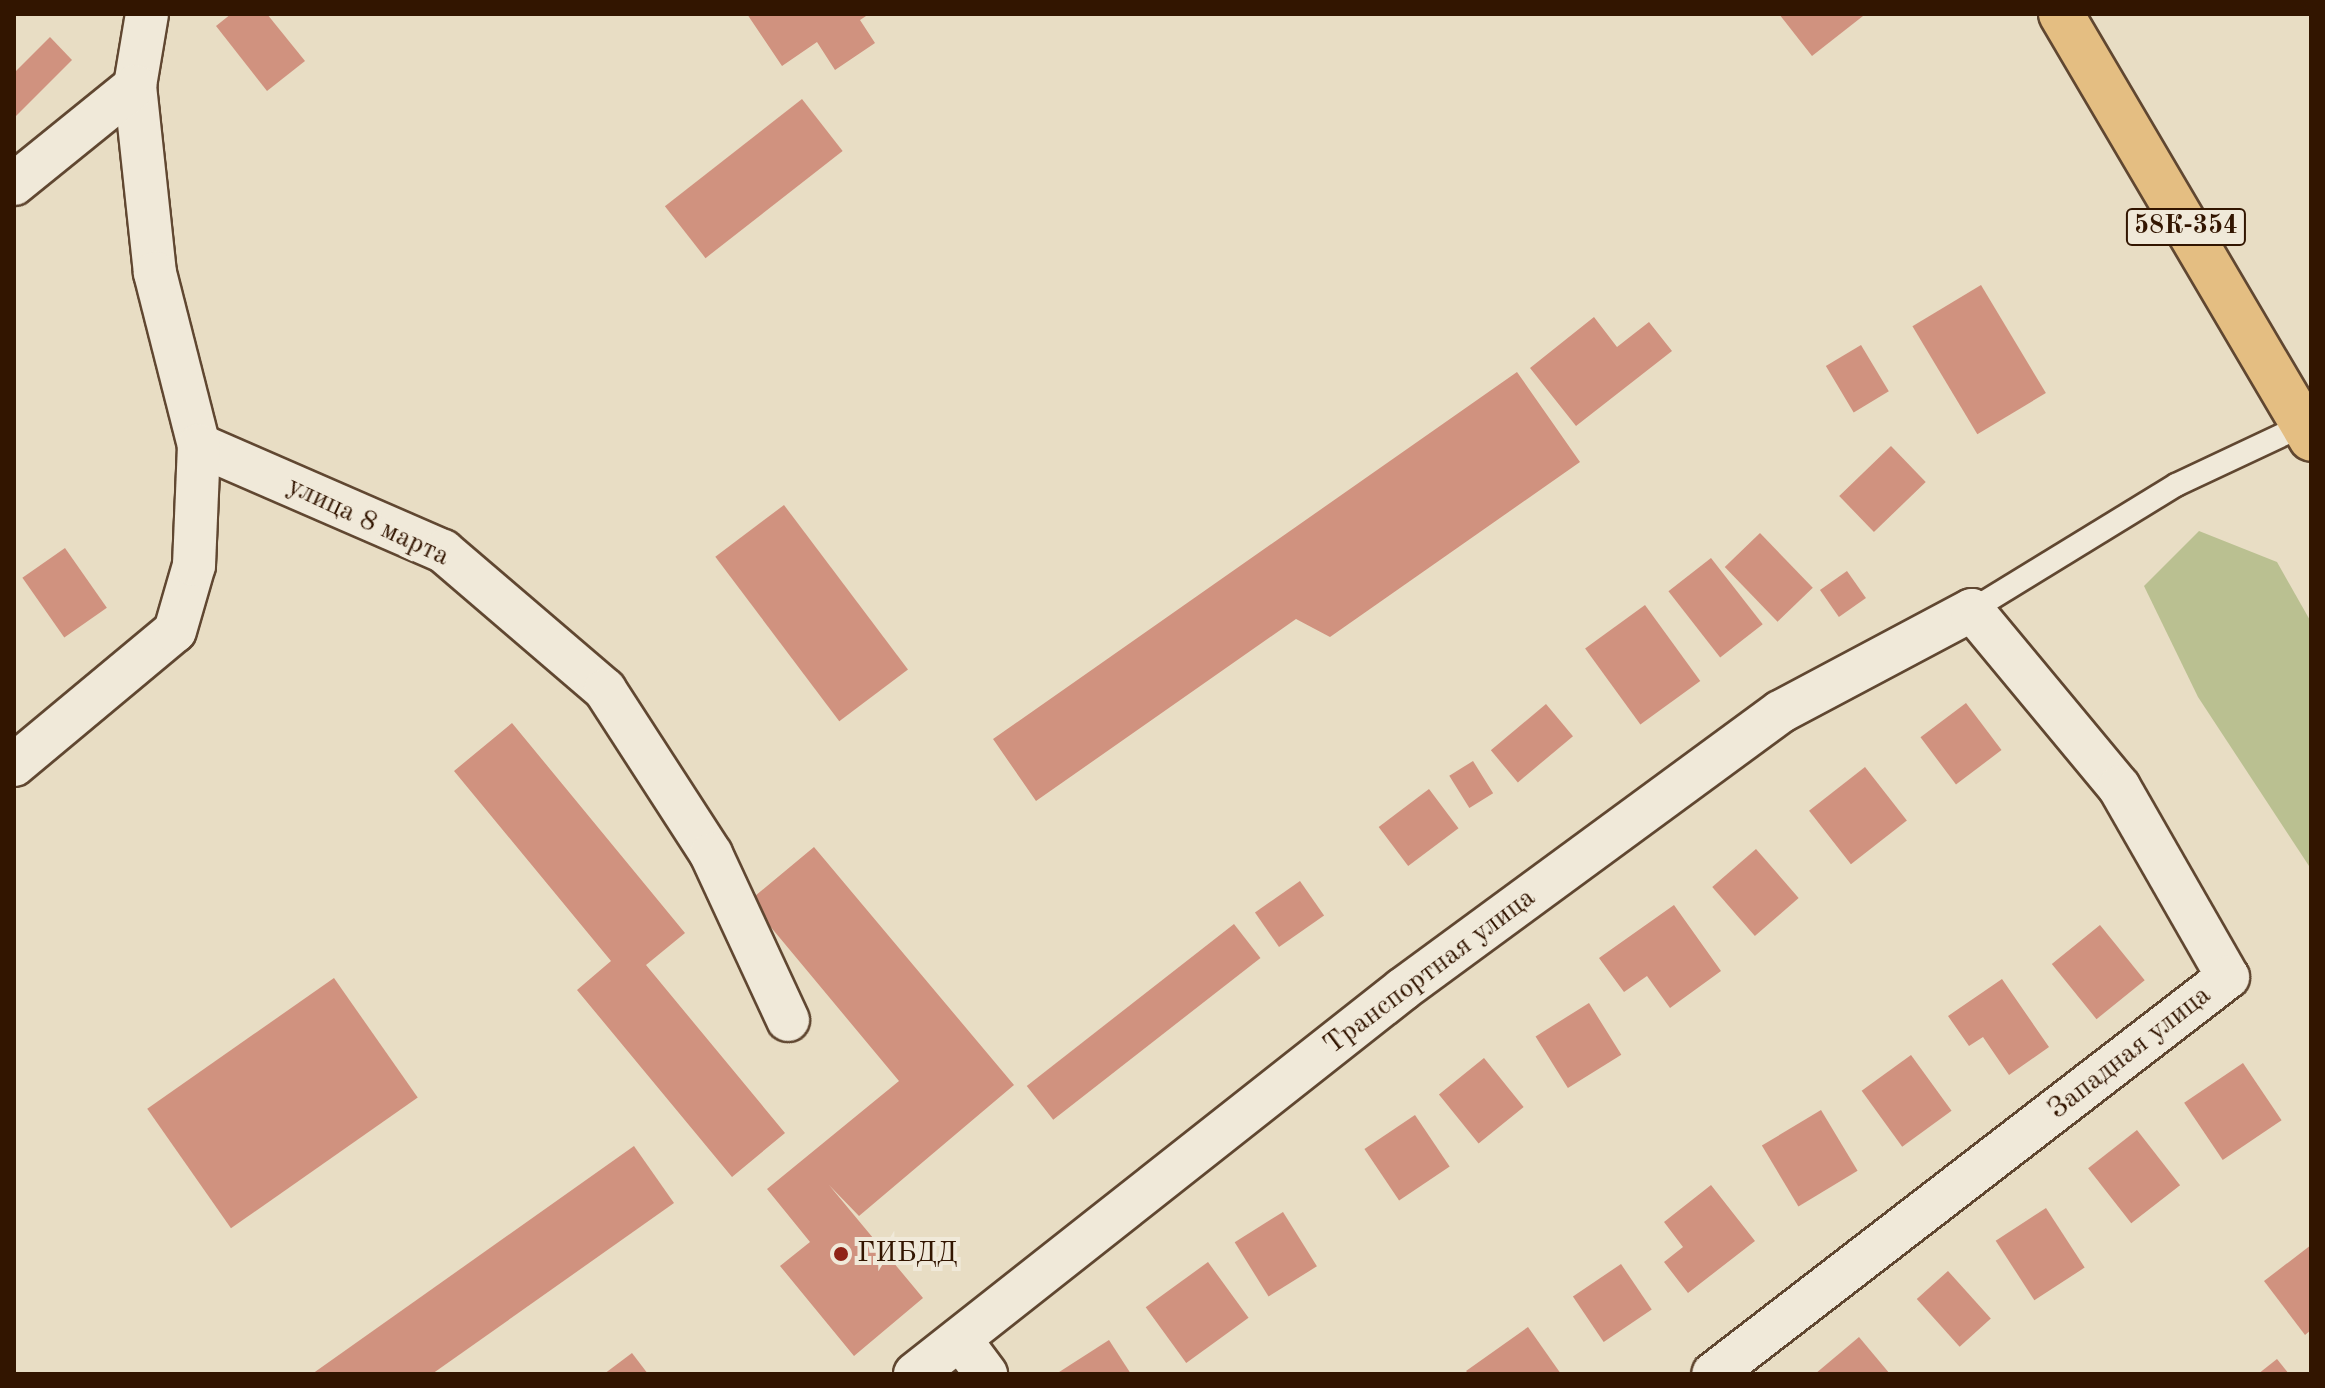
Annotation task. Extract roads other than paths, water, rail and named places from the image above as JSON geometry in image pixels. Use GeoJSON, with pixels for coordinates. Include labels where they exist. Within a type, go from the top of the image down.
{"type":"FeatureCollection","features":[{"type":"Feature","properties":{"kind":"main road","name":"58К-354"},"geometry":{"type":"LineString","coordinates":[[2061,14],[2308,428]]}},
{"type":"Feature","properties":{"kind":"street"},"geometry":{"type":"LineString","coordinates":[[14,765],[175,631],[194,565],[199,445],[155,273],[135,86],[147,14]]}},
{"type":"Feature","properties":{"kind":"street"},"geometry":{"type":"LineString","coordinates":[[14,184],[135,86]]}},
{"type":"Feature","properties":{"kind":"street","name":"улица 8 марта"},"geometry":{"type":"LineString","coordinates":[[199,445],[443,551],[605,690],[711,854],[788,1020]]}},
{"type":"Feature","properties":{"kind":"street","name":"Транспортная улица"},"geometry":{"type":"LineString","coordinates":[[915,1374],[1403,989],[1780,712],[1972,610]]}},
{"type":"Feature","properties":{"kind":"street","name":"Западная улица"},"geometry":{"type":"LineString","coordinates":[[1713,1374],[2228,977],[2119,787],[1972,610]]}},
{"type":"Feature","properties":{"kind":"street"},"geometry":{"type":"LineString","coordinates":[[960,1339],[986,1374]]}},
{"type":"Feature","properties":{"kind":"lane"},"geometry":{"type":"LineString","coordinates":[[1972,610],[2176,485],[2308,428]]}},
{"type":"Feature","properties":{"kind":"place","name":"ГИБДД"},"geometry":{"type":"Point","coordinates":[841,1254]}}]}
